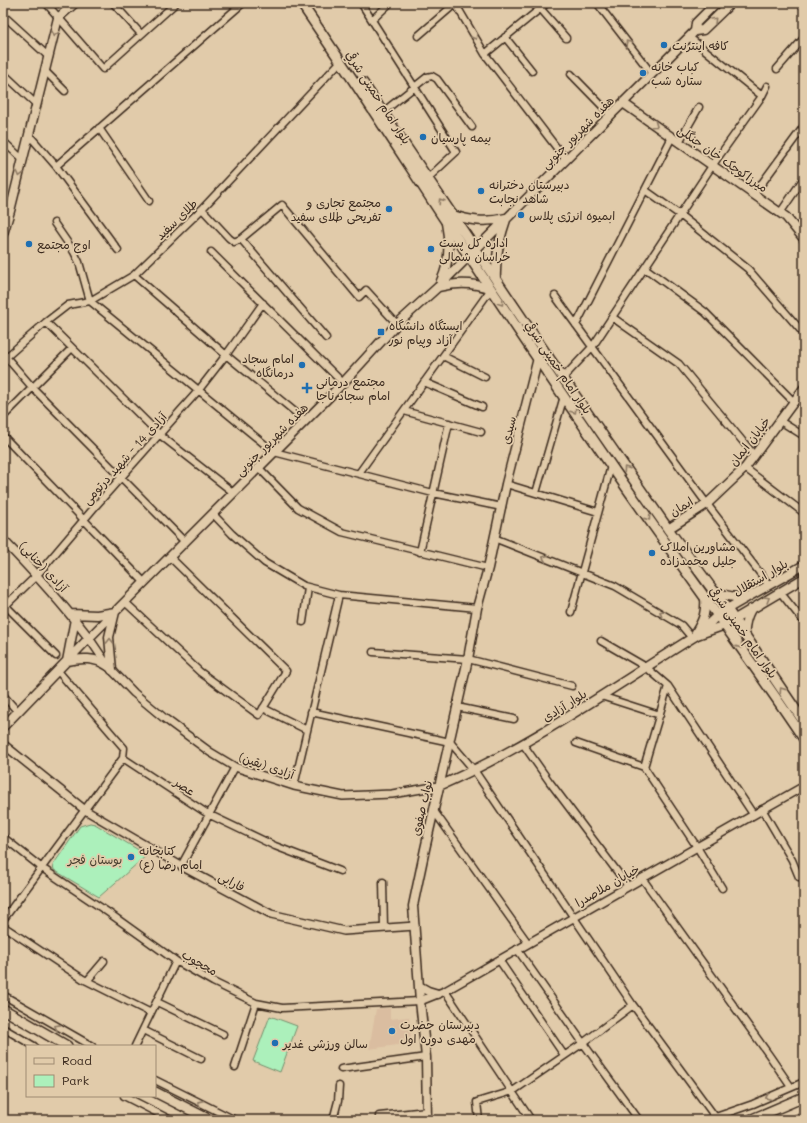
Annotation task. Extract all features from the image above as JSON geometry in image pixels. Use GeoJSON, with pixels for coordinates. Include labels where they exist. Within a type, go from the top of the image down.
{"type":"FeatureCollection","features":[{"type":"Feature","properties":{"kind":"main road"},"geometry":{"type":"LineString","coordinates":[[3,234],[58,18],[75,3]]}},
{"type":"Feature","properties":{"kind":"main road","name":"بلوار امام خمینی شرقي"},"geometry":{"type":"LineString","coordinates":[[301,3],[553,372],[564,396],[611,466],[718,615],[804,739]]}},
{"type":"Feature","properties":{"kind":"main road","name":"بلوار امام خمینی شرقي"},"geometry":{"type":"LineString","coordinates":[[309,3],[427,179],[448,217]]}},
{"type":"Feature","properties":{"kind":"main road","name":"هفده شهریور جنوبی"},"geometry":{"type":"LineString","coordinates":[[692,34],[696,23],[715,3]]}},
{"type":"Feature","properties":{"kind":"main road","name":"هفده شهریور جنوبی"},"geometry":{"type":"LineString","coordinates":[[3,726],[144,582],[306,421],[397,324],[438,288],[692,34],[703,30],[731,3]]}},
{"type":"Feature","properties":{"kind":"main road","name":"میرزاکوچک خان جنگلی"},"geometry":{"type":"LineString","coordinates":[[623,103],[786,217],[804,239]]}},
{"type":"Feature","properties":{"kind":"main road"},"geometry":{"type":"LineString","coordinates":[[448,217],[484,221],[507,218],[498,249],[494,284],[448,284],[438,288],[445,272],[449,255],[448,217]]}},
{"type":"Feature","properties":{"kind":"main road","name":"سیدی"},"geometry":{"type":"LineString","coordinates":[[502,507],[506,484],[542,358]]}},
{"type":"Feature","properties":{"kind":"main road","name":"بلوار امام خمینی شرقي"},"geometry":{"type":"LineString","coordinates":[[553,372],[563,378],[668,529],[727,609],[804,722]]}},
{"type":"Feature","properties":{"kind":"main road","name":"خیابان ایمان"},"geometry":{"type":"LineString","coordinates":[[707,504],[745,468],[804,388]]}},
{"type":"Feature","properties":{"kind":"main road","name":"ایمان"},"geometry":{"type":"LineString","coordinates":[[668,529],[707,504]]}},
{"type":"Feature","properties":{"kind":"main road","name":"نواب صفوی"},"geometry":{"type":"LineString","coordinates":[[427,1120],[426,1057],[413,906],[438,786],[450,742],[468,659],[477,608],[502,507]]}},
{"type":"Feature","properties":{"kind":"main road","name":"آزادی (حنایی)"},"geometry":{"type":"LineString","coordinates":[[3,540],[37,575],[71,614],[89,638]]}},
{"type":"Feature","properties":{"kind":"main road","name":"بلوار استقلال"},"geometry":{"type":"LineString","coordinates":[[718,615],[804,565]]}},
{"type":"Feature","properties":{"kind":"main road","name":"بلوار استقلال"},"geometry":{"type":"LineString","coordinates":[[725,625],[751,608],[804,578]]}},
{"type":"Feature","properties":{"kind":"main road"},"geometry":{"type":"LineString","coordinates":[[714,591],[735,598],[748,597]]}},
{"type":"Feature","properties":{"kind":"main road"},"geometry":{"type":"LineString","coordinates":[[694,637],[702,622],[706,610],[705,597]]}},
{"type":"Feature","properties":{"kind":"main road"},"geometry":{"type":"LineString","coordinates":[[745,636],[744,628],[751,608]]}},
{"type":"Feature","properties":{"kind":"main road"},"geometry":{"type":"LineString","coordinates":[[115,612],[109,637],[110,668],[100,662],[86,658],[67,661],[71,614],[97,615],[115,612]]}},
{"type":"Feature","properties":{"kind":"main road","name":"بلوار آزادی"},"geometry":{"type":"LineString","coordinates":[[438,786],[474,770],[523,744],[694,637],[718,615]]}},
{"type":"Feature","properties":{"kind":"main road","name":"بلوار آزادی"},"geometry":{"type":"LineString","coordinates":[[694,637],[725,625]]}},
{"type":"Feature","properties":{"kind":"main road"},"geometry":{"type":"LineString","coordinates":[[419,986],[428,991],[442,992]]}},
{"type":"Feature","properties":{"kind":"main road"},"geometry":{"type":"LineString","coordinates":[[3,1009],[65,1045]]}},
{"type":"Feature","properties":{"kind":"main road"},"geometry":{"type":"LineString","coordinates":[[156,1093],[210,1120]]}},
{"type":"Feature","properties":{"kind":"main road"},"geometry":{"type":"LineString","coordinates":[[750,1120],[804,1097]]}},
{"type":"Feature","properties":{"kind":"street"},"geometry":{"type":"LineString","coordinates":[[46,3],[103,70],[176,3]]}},
{"type":"Feature","properties":{"kind":"street"},"geometry":{"type":"LineString","coordinates":[[113,3],[141,34]]}},
{"type":"Feature","properties":{"kind":"street"},"geometry":{"type":"LineString","coordinates":[[56,166],[243,3]]}},
{"type":"Feature","properties":{"kind":"street"},"geometry":{"type":"LineString","coordinates":[[361,3],[456,152],[427,179]]}},
{"type":"Feature","properties":{"kind":"street"},"geometry":{"type":"LineString","coordinates":[[372,20],[390,3]]}},
{"type":"Feature","properties":{"kind":"street"},"geometry":{"type":"LineString","coordinates":[[418,36],[455,3],[485,54],[566,160]]}},
{"type":"Feature","properties":{"kind":"street"},"geometry":{"type":"LineString","coordinates":[[485,54],[546,3]]}},
{"type":"Feature","properties":{"kind":"street"},"geometry":{"type":"LineString","coordinates":[[597,3],[652,74]]}},
{"type":"Feature","properties":{"kind":"street"},"geometry":{"type":"LineString","coordinates":[[540,8],[566,38]]}},
{"type":"Feature","properties":{"kind":"street"},"geometry":{"type":"LineString","coordinates":[[3,15],[49,58]]}},
{"type":"Feature","properties":{"kind":"street"},"geometry":{"type":"LineString","coordinates":[[692,34],[762,96]]}},
{"type":"Feature","properties":{"kind":"street"},"geometry":{"type":"LineString","coordinates":[[505,37],[532,71]]}},
{"type":"Feature","properties":{"kind":"street"},"geometry":{"type":"LineString","coordinates":[[777,70],[803,41]]}},
{"type":"Feature","properties":{"kind":"street","name":"طلای سفید"},"geometry":{"type":"LineString","coordinates":[[5,359],[46,322],[68,305],[90,302],[134,275],[202,209],[341,61]]}},
{"type":"Feature","properties":{"kind":"street"},"geometry":{"type":"LineString","coordinates":[[45,71],[65,91]]}},
{"type":"Feature","properties":{"kind":"street"},"geometry":{"type":"LineString","coordinates":[[3,73],[37,105]]}},
{"type":"Feature","properties":{"kind":"street"},"geometry":{"type":"LineString","coordinates":[[571,74],[611,115]]}},
{"type":"Feature","properties":{"kind":"street"},"geometry":{"type":"LineString","coordinates":[[383,112],[427,77],[432,76],[437,79],[472,127]]}},
{"type":"Feature","properties":{"kind":"street"},"geometry":{"type":"LineString","coordinates":[[563,378],[593,346],[712,166],[762,96],[767,86]]}},
{"type":"Feature","properties":{"kind":"street"},"geometry":{"type":"LineString","coordinates":[[679,142],[699,106]]}},
{"type":"Feature","properties":{"kind":"street"},"geometry":{"type":"LineString","coordinates":[[754,194],[804,126]]}},
{"type":"Feature","properties":{"kind":"street"},"geometry":{"type":"LineString","coordinates":[[99,128],[149,201]]}},
{"type":"Feature","properties":{"kind":"street"},"geometry":{"type":"LineString","coordinates":[[29,135],[56,166],[118,250]]}},
{"type":"Feature","properties":{"kind":"street"},"geometry":{"type":"LineString","coordinates":[[576,325],[672,137]]}},
{"type":"Feature","properties":{"kind":"street"},"geometry":{"type":"LineString","coordinates":[[3,141],[23,160]]}},
{"type":"Feature","properties":{"kind":"street"},"geometry":{"type":"LineString","coordinates":[[780,213],[804,178]]}},
{"type":"Feature","properties":{"kind":"street"},"geometry":{"type":"LineString","coordinates":[[644,190],[680,215],[748,269],[804,334]]}},
{"type":"Feature","properties":{"kind":"street"},"geometry":{"type":"LineString","coordinates":[[3,205],[10,211]]}},
{"type":"Feature","properties":{"kind":"street"},"geometry":{"type":"LineString","coordinates":[[202,209],[234,242],[241,239],[282,205],[359,297],[366,290],[397,324]]}},
{"type":"Feature","properties":{"kind":"street"},"geometry":{"type":"LineString","coordinates":[[54,224],[74,252],[83,275],[90,302],[274,452],[433,493],[502,507]]}},
{"type":"Feature","properties":{"kind":"street"},"geometry":{"type":"LineString","coordinates":[[241,239],[326,338]]}},
{"type":"Feature","properties":{"kind":"street"},"geometry":{"type":"LineString","coordinates":[[211,252],[343,383]]}},
{"type":"Feature","properties":{"kind":"street"},"geometry":{"type":"LineString","coordinates":[[645,268],[705,312],[794,402]]}},
{"type":"Feature","properties":{"kind":"street"},"geometry":{"type":"LineString","coordinates":[[134,275],[226,355],[306,421]]}},
{"type":"Feature","properties":{"kind":"street"},"geometry":{"type":"LineString","coordinates":[[359,473],[494,284]]}},
{"type":"Feature","properties":{"kind":"street"},"geometry":{"type":"LineString","coordinates":[[555,296],[707,504],[769,585]]}},
{"type":"Feature","properties":{"kind":"street","name":"آزادی 14 - شهید درتومی"},"geometry":{"type":"LineString","coordinates":[[4,605],[37,575],[198,391],[263,303]]}},
{"type":"Feature","properties":{"kind":"street"},"geometry":{"type":"LineString","coordinates":[[612,317],[679,364],[754,456]]}},
{"type":"Feature","properties":{"kind":"street"},"geometry":{"type":"LineString","coordinates":[[46,322],[160,435],[234,493]]}},
{"type":"Feature","properties":{"kind":"street"},"geometry":{"type":"LineString","coordinates":[[3,417],[72,349]]}},
{"type":"Feature","properties":{"kind":"street"},"geometry":{"type":"LineString","coordinates":[[443,356],[485,377]]}},
{"type":"Feature","properties":{"kind":"street"},"geometry":{"type":"LineString","coordinates":[[5,359],[184,542]]}},
{"type":"Feature","properties":{"kind":"street"},"geometry":{"type":"LineString","coordinates":[[424,382],[482,407]]}},
{"type":"Feature","properties":{"kind":"street"},"geometry":{"type":"LineString","coordinates":[[536,493],[564,396]]}},
{"type":"Feature","properties":{"kind":"street"},"geometry":{"type":"LineString","coordinates":[[404,411],[482,432]]}},
{"type":"Feature","properties":{"kind":"street"},"geometry":{"type":"LineString","coordinates":[[780,420],[804,436]]}},
{"type":"Feature","properties":{"kind":"street"},"geometry":{"type":"LineString","coordinates":[[420,552],[449,423]]}},
{"type":"Feature","properties":{"kind":"street"},"geometry":{"type":"LineString","coordinates":[[3,436],[144,582]]}},
{"type":"Feature","properties":{"kind":"street"},"geometry":{"type":"LineString","coordinates":[[571,612],[611,466]]}},
{"type":"Feature","properties":{"kind":"street"},"geometry":{"type":"LineString","coordinates":[[259,468],[298,508],[342,532],[488,568]]}},
{"type":"Feature","properties":{"kind":"street"},"geometry":{"type":"LineString","coordinates":[[745,468],[804,513]]}},
{"type":"Feature","properties":{"kind":"street"},"geometry":{"type":"LineString","coordinates":[[506,484],[598,512]]}},
{"type":"Feature","properties":{"kind":"street"},"geometry":{"type":"LineString","coordinates":[[213,514],[232,534],[265,563],[308,588],[339,595],[477,608]]}},
{"type":"Feature","properties":{"kind":"street"},"geometry":{"type":"LineString","coordinates":[[494,538],[615,586],[681,625],[694,637]]}},
{"type":"Feature","properties":{"kind":"street"},"geometry":{"type":"LineString","coordinates":[[125,602],[200,672],[259,715],[286,671],[170,557]]}},
{"type":"Feature","properties":{"kind":"street"},"geometry":{"type":"LineString","coordinates":[[303,622],[308,588]]}},
{"type":"Feature","properties":{"kind":"street"},"geometry":{"type":"LineString","coordinates":[[780,592],[804,622]]}},
{"type":"Feature","properties":{"kind":"street"},"geometry":{"type":"LineString","coordinates":[[294,786],[339,595]]}},
{"type":"Feature","properties":{"kind":"street"},"geometry":{"type":"LineString","coordinates":[[4,605],[56,656]]}},
{"type":"Feature","properties":{"kind":"street","name":"آزادی (یقین)"},"geometry":{"type":"LineString","coordinates":[[89,638],[110,668],[134,693],[164,718],[210,752],[235,767],[294,786],[343,796],[392,794],[438,786]]}},
{"type":"Feature","properties":{"kind":"street"},"geometry":{"type":"LineString","coordinates":[[601,641],[646,667],[668,686],[753,814]]}},
{"type":"Feature","properties":{"kind":"street"},"geometry":{"type":"LineString","coordinates":[[373,652],[468,659],[572,686]]}},
{"type":"Feature","properties":{"kind":"street"},"geometry":{"type":"LineString","coordinates":[[3,920],[123,758],[124,748],[58,671]]}},
{"type":"Feature","properties":{"kind":"street"},"geometry":{"type":"LineString","coordinates":[[644,767],[668,686]]}},
{"type":"Feature","properties":{"kind":"street"},"geometry":{"type":"LineString","coordinates":[[3,695],[18,712]]}},
{"type":"Feature","properties":{"kind":"street"},"geometry":{"type":"LineString","coordinates":[[601,696],[660,715]]}},
{"type":"Feature","properties":{"kind":"street"},"geometry":{"type":"LineString","coordinates":[[457,707],[514,719]]}},
{"type":"Feature","properties":{"kind":"street"},"geometry":{"type":"LineString","coordinates":[[263,708],[307,730]]}},
{"type":"Feature","properties":{"kind":"street"},"geometry":{"type":"LineString","coordinates":[[311,712],[450,742],[474,770],[634,1005],[716,1118]]}},
{"type":"Feature","properties":{"kind":"street"},"geometry":{"type":"LineString","coordinates":[[576,743],[644,767],[697,846],[722,888]]}},
{"type":"Feature","properties":{"kind":"street","name":"فارابی"},"geometry":{"type":"LineString","coordinates":[[3,744],[85,810],[181,866],[271,914],[344,931],[415,926]]}},
{"type":"Feature","properties":{"kind":"street"},"geometry":{"type":"LineString","coordinates":[[523,744],[576,818],[628,886]]}},
{"type":"Feature","properties":{"kind":"street","name":"عصر"},"geometry":{"type":"LineString","coordinates":[[123,758],[208,814],[275,846],[340,871]]}},
{"type":"Feature","properties":{"kind":"street"},"geometry":{"type":"LineString","coordinates":[[181,866],[235,767]]}},
{"type":"Feature","properties":{"kind":"street","name":"خیابان ملاصدرا"},"geometry":{"type":"LineString","coordinates":[[420,1001],[442,992],[804,786]]}},
{"type":"Feature","properties":{"kind":"street"},"geometry":{"type":"LineString","coordinates":[[762,810],[792,860],[799,877]]}},
{"type":"Feature","properties":{"kind":"street"},"geometry":{"type":"LineString","coordinates":[[434,811],[528,943]]}},
{"type":"Feature","properties":{"kind":"street","name":"محجوب"},"geometry":{"type":"LineString","coordinates":[[3,837],[42,868],[110,913],[176,961],[213,982],[256,1003],[282,1008],[420,1001]]}},
{"type":"Feature","properties":{"kind":"street"},"geometry":{"type":"LineString","coordinates":[[642,878],[791,1088]]}},
{"type":"Feature","properties":{"kind":"street"},"geometry":{"type":"LineString","coordinates":[[383,882],[384,928]]}},
{"type":"Feature","properties":{"kind":"street"},"geometry":{"type":"LineString","coordinates":[[3,926],[42,953],[87,981],[151,1013]]}},
{"type":"Feature","properties":{"kind":"street"},"geometry":{"type":"LineString","coordinates":[[517,949],[639,1120]]}},
{"type":"Feature","properties":{"kind":"street"},"geometry":{"type":"LineString","coordinates":[[499,960],[564,1055]]}},
{"type":"Feature","properties":{"kind":"street"},"geometry":{"type":"LineString","coordinates":[[136,1045],[176,961]]}},
{"type":"Feature","properties":{"kind":"street"},"geometry":{"type":"LineString","coordinates":[[87,981],[104,962]]}},
{"type":"Feature","properties":{"kind":"street"},"geometry":{"type":"LineString","coordinates":[[442,992],[513,1091],[531,1120]]}},
{"type":"Feature","properties":{"kind":"street"},"geometry":{"type":"LineString","coordinates":[[3,995],[90,1045]]}},
{"type":"Feature","properties":{"kind":"street"},"geometry":{"type":"LineString","coordinates":[[157,1002],[223,1034]]}},
{"type":"Feature","properties":{"kind":"street"},"geometry":{"type":"LineString","coordinates":[[235,1067],[256,1003]]}},
{"type":"Feature","properties":{"kind":"street"},"geometry":{"type":"LineString","coordinates":[[479,1120],[477,1102],[513,1091],[583,1043],[634,1005]]}},
{"type":"Feature","properties":{"kind":"street"},"geometry":{"type":"LineString","coordinates":[[3,1028],[32,1045]]}},
{"type":"Feature","properties":{"kind":"street"},"geometry":{"type":"LineString","coordinates":[[143,1030],[201,1059]]}},
{"type":"Feature","properties":{"kind":"street"},"geometry":{"type":"LineString","coordinates":[[341,1069],[426,1057]]}},
{"type":"Feature","properties":{"kind":"street"},"geometry":{"type":"LineString","coordinates":[[156,1080],[235,1120]]}},
{"type":"Feature","properties":{"kind":"street"},"geometry":{"type":"LineString","coordinates":[[707,1120],[716,1118],[804,1082]]}},
{"type":"Feature","properties":{"kind":"street"},"geometry":{"type":"LineString","coordinates":[[333,1120],[338,1101],[339,1086]]}},
{"type":"Feature","properties":{"kind":"street"},"geometry":{"type":"LineString","coordinates":[[126,1097],[171,1120]]}},
{"type":"Feature","properties":{"kind":"street"},"geometry":{"type":"LineString","coordinates":[[379,1116],[427,1111]]}},
{"type":"Feature","properties":{"kind":"street"},"geometry":{"type":"LineString","coordinates":[[793,1120],[804,1115]]}},
{"type":"Feature","properties":{"kind":"shaded area","name":"دبیرستان حضرت مهدی دوره اول"},"geometry":{"type":"Polygon","coordinates":[[[390,1008],[390,1019],[409,1017],[412,1043],[369,1049],[376,1009],[390,1008]]]}},
{"type":"Feature","properties":{"kind":"green space","name":"بوستان فجر"},"geometry":{"type":"Polygon","coordinates":[[[90,823],[95,824],[147,855],[99,897],[54,870],[53,865],[80,826],[90,823]]]}},
{"type":"Feature","properties":{"kind":"green space","name":"سالن ورزشی غدیر"},"geometry":{"type":"Polygon","coordinates":[[[270,1016],[297,1026],[280,1072],[253,1061],[270,1016]]]}},
{"type":"Feature","properties":{"kind":"place","name":"کافه اینترنت"},"geometry":{"type":"Point","coordinates":[664,45]}},
{"type":"Feature","properties":{"kind":"place","name":"کباب خانه ستاره شب"},"geometry":{"type":"Point","coordinates":[643,73]}},
{"type":"Feature","properties":{"kind":"place","name":"بیمه پارسیان"},"geometry":{"type":"Point","coordinates":[423,137]}},
{"type":"Feature","properties":{"kind":"place","name":"دبیرستان دخترانه شاهد نجابت"},"geometry":{"type":"Point","coordinates":[481,191]}},
{"type":"Feature","properties":{"kind":"place","name":"مجتمع تجاری و تفریحی طلای سفید"},"geometry":{"type":"Point","coordinates":[389,209]}},
{"type":"Feature","properties":{"kind":"place","name":"ابمیوه انرژی پلاس"},"geometry":{"type":"Point","coordinates":[521,215]}},
{"type":"Feature","properties":{"kind":"place","name":"اوج مجتمع"},"geometry":{"type":"Point","coordinates":[29,244]}},
{"type":"Feature","properties":{"kind":"place","name":"اداره کل پست خراسان شمالی"},"geometry":{"type":"Point","coordinates":[431,249]}},
{"type":"Feature","properties":{"kind":"place","name":"ایستگاه دانشگاه آزاد وپیام نور"},"geometry":{"type":"Point","coordinates":[381,332]}},
{"type":"Feature","properties":{"kind":"place","name":"امام سجاد درمانگاه"},"geometry":{"type":"Point","coordinates":[302,365]}},
{"type":"Feature","properties":{"kind":"place","name":"مجتمع درمانی امام سجاد ناجا"},"geometry":{"type":"Point","coordinates":[307,388]}},
{"type":"Feature","properties":{"kind":"place","name":"مشاورین املاک جلیل محمدزاده"},"geometry":{"type":"Point","coordinates":[652,553]}},
{"type":"Feature","properties":{"kind":"place","name":"کتابخانه امام رضا (ع)"},"geometry":{"type":"Point","coordinates":[131,857]}},
{"type":"Feature","properties":{"kind":"place","name":"دبیرستان حضرت مهدی دوره اول"},"geometry":{"type":"Point","coordinates":[392,1031]}},
{"type":"Feature","properties":{"kind":"place","name":"سالن ورزشی غدیر"},"geometry":{"type":"Point","coordinates":[275,1043]}}]}
